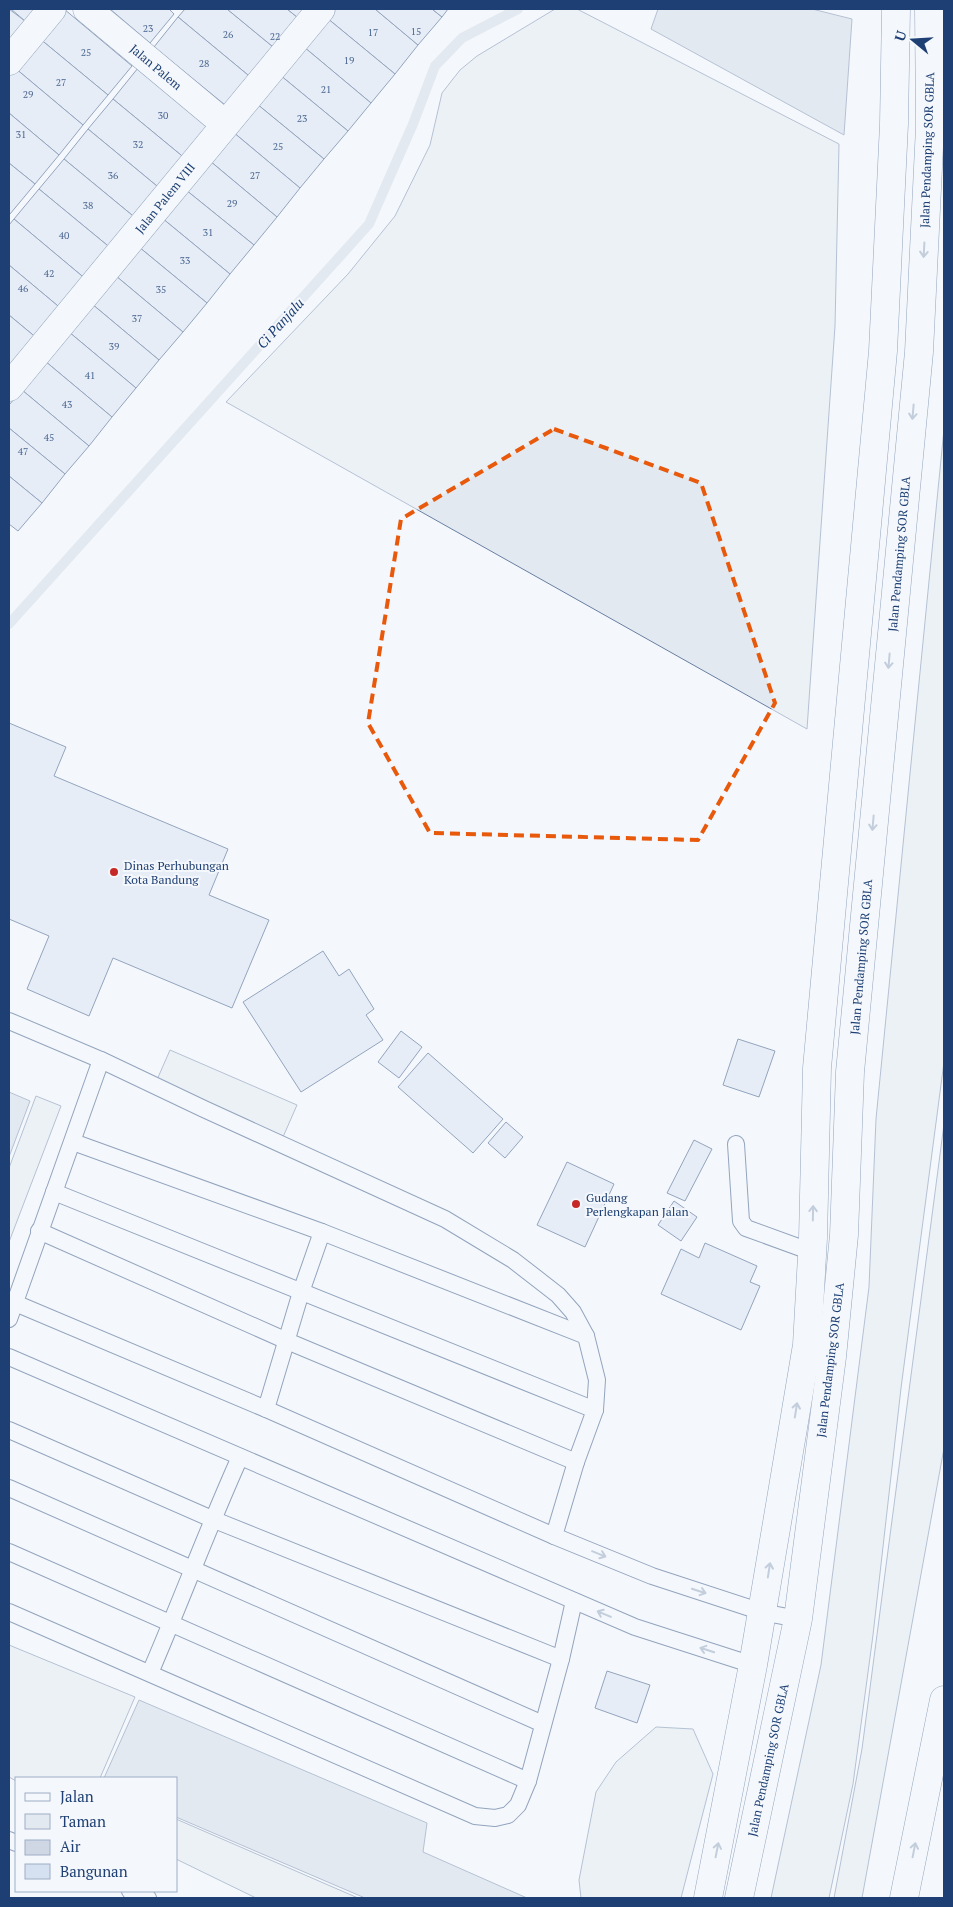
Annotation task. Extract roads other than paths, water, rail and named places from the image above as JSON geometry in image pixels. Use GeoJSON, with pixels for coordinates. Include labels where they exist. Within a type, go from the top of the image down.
{"type":"FeatureCollection","features":[{"type":"Feature","properties":{"kind":"main road"},"geometry":{"type":"LineString","coordinates":[[9,61],[52,9]]}},
{"type":"Feature","properties":{"kind":"main road","name":"Jalan Palem"},"geometry":{"type":"LineString","coordinates":[[87,9],[225,124]]}},
{"type":"Feature","properties":{"kind":"main road","name":"Jalan Palem VIII"},"geometry":{"type":"LineString","coordinates":[[9,387],[320,9]]}},
{"type":"Feature","properties":{"kind":"main road","name":"Jalan Pendamping SOR GBLA"},"geometry":{"type":"LineString","coordinates":[[708,1898],[753,1665],[807,1345],[812,1252],[817,1068],[883,351],[894,124],[896,9]]}},
{"type":"Feature","properties":{"kind":"main road","name":"Jalan Pendamping SOR GBLA"},"geometry":{"type":"LineString","coordinates":[[739,1898],[798,1619],[832,1357],[844,1235],[850,1072],[918,352],[930,127],[929,9]]}},
{"type":"Feature","properties":{"kind":"main road"},"geometry":{"type":"LineString","coordinates":[[904,1898],[944,1700]]}},
{"type":"Feature","properties":{"kind":"lane"},"geometry":{"type":"LineString","coordinates":[[9,1021],[101,1060],[445,1219],[513,1260],[558,1295],[574,1312],[586,1336],[597,1380],[595,1410],[576,1462],[554,1536]]}},
{"type":"Feature","properties":{"kind":"lane"},"geometry":{"type":"LineString","coordinates":[[9,1319],[101,1060]]}},
{"type":"Feature","properties":{"kind":"lane"},"geometry":{"type":"LineString","coordinates":[[73,1142],[322,1232],[586,1336]]}},
{"type":"Feature","properties":{"kind":"lane"},"geometry":{"type":"LineString","coordinates":[[736,1144],[741,1221],[746,1228],[812,1252]]}},
{"type":"Feature","properties":{"kind":"lane"},"geometry":{"type":"LineString","coordinates":[[54,1192],[595,1410]]}},
{"type":"Feature","properties":{"kind":"lane"},"geometry":{"type":"LineString","coordinates":[[39,1231],[287,1341],[576,1462]]}},
{"type":"Feature","properties":{"kind":"lane"},"geometry":{"type":"LineString","coordinates":[[266,1409],[301,1292],[322,1232]]}},
{"type":"Feature","properties":{"kind":"lane"},"geometry":{"type":"LineString","coordinates":[[15,1303],[266,1409],[554,1536],[652,1576],[762,1612],[798,1619]]}},
{"type":"Feature","properties":{"kind":"lane"},"geometry":{"type":"LineString","coordinates":[[9,1357],[634,1627],[753,1665]]}},
{"type":"Feature","properties":{"kind":"lane"},"geometry":{"type":"LineString","coordinates":[[9,1430],[212,1519],[560,1659]]}},
{"type":"Feature","properties":{"kind":"lane"},"geometry":{"type":"LineString","coordinates":[[150,1673],[172,1624],[212,1519],[240,1457]]}},
{"type":"Feature","properties":{"kind":"lane"},"geometry":{"type":"LineString","coordinates":[[9,1488],[543,1724]]}},
{"type":"Feature","properties":{"kind":"lane"},"geometry":{"type":"LineString","coordinates":[[9,1552],[528,1781]]}},
{"type":"Feature","properties":{"kind":"lane"},"geometry":{"type":"LineString","coordinates":[[9,1612],[475,1816],[495,1818],[508,1815],[518,1805],[528,1781],[574,1601]]}},
{"type":"Feature","properties":{"kind":"lane"},"geometry":{"type":"LineString","coordinates":[[133,1892],[148,1898]]}},
{"type":"Feature","properties":{"kind":"water"},"geometry":{"type":"Polygon","coordinates":[[[658,9],[812,9],[852,19],[844,135],[651,29],[658,9]]]}},
{"type":"Feature","properties":{"kind":"water"},"geometry":{"type":"Polygon","coordinates":[[[9,1092],[30,1101],[9,1157],[9,1092]]]}},
{"type":"Feature","properties":{"kind":"water"},"geometry":{"type":"Polygon","coordinates":[[[139,1700],[427,1823],[423,1852],[527,1898],[365,1898],[178,1818],[178,1777],[104,1777],[139,1700]]]}},
{"type":"Feature","properties":{"kind":"waterway","name":"Ci Panjalu"},"geometry":{"type":"LineString","coordinates":[[9,624],[369,224],[413,124],[435,66],[462,38],[518,9]]}},
{"type":"Feature","properties":{"kind":"place","name":"Dinas Perhubungan Kota Bandung"},"geometry":{"type":"Point","coordinates":[114,872]}},
{"type":"Feature","properties":{"kind":"place","name":"Gudang Perlengkapan Jalan"},"geometry":{"type":"Point","coordinates":[576,1204]}}]}
